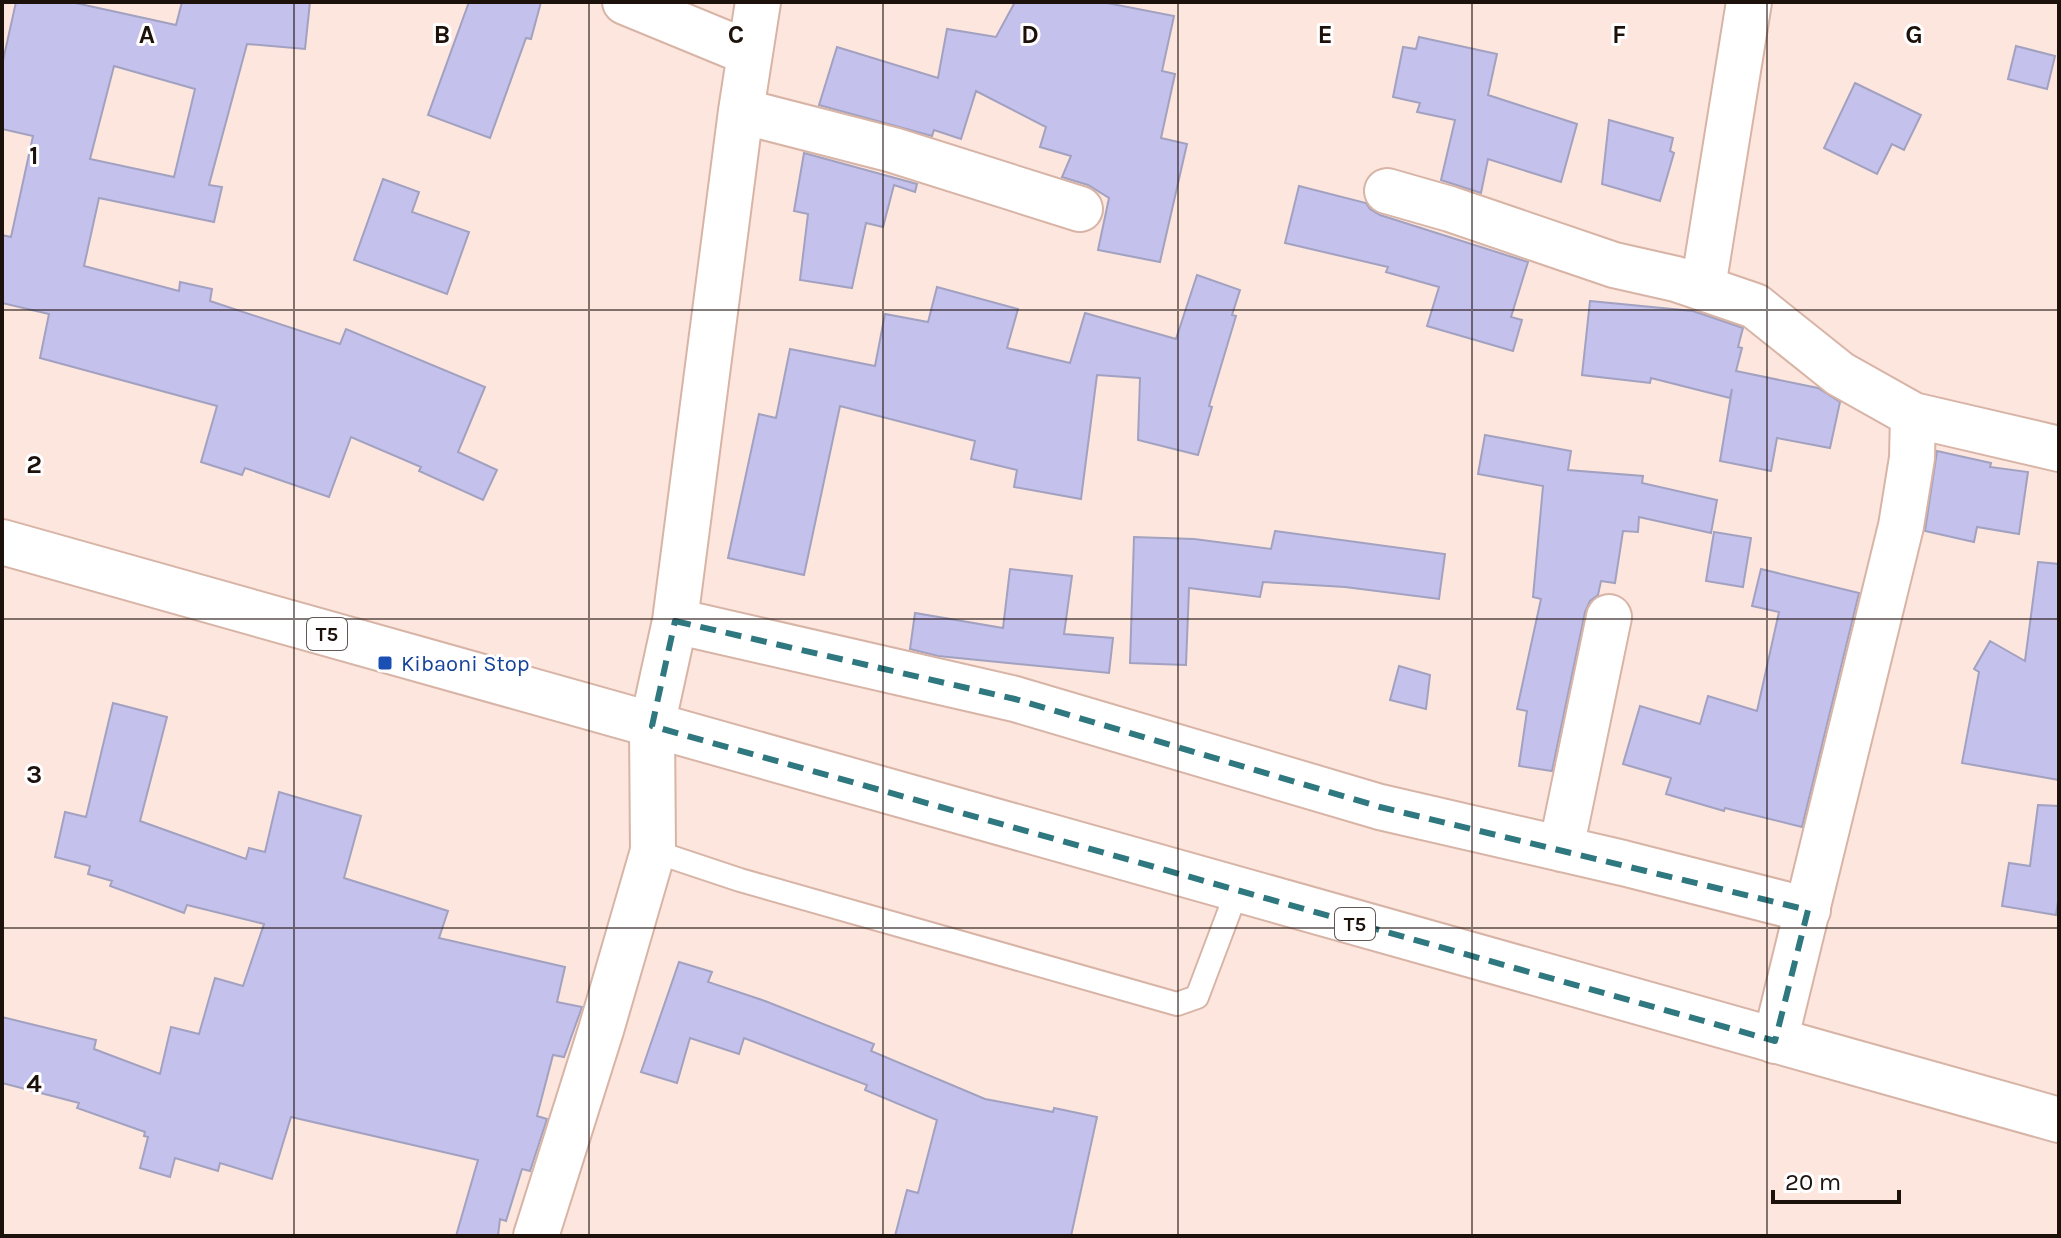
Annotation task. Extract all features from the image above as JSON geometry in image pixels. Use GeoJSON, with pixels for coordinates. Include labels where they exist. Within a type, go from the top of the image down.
{"type":"FeatureCollection","features":[{"type":"Feature","properties":{"kind":"main road"},"geometry":{"type":"LineString","coordinates":[[625,2],[749,53]]}},
{"type":"Feature","properties":{"kind":"main road"},"geometry":{"type":"LineString","coordinates":[[536,1236],[653,851],[652,726],[675,621],[758,2]]}},
{"type":"Feature","properties":{"kind":"main road"},"geometry":{"type":"LineString","coordinates":[[1703,287],[1749,2]]}},
{"type":"Feature","properties":{"kind":"main road"},"geometry":{"type":"LineString","coordinates":[[741,111],[893,150],[1080,209]]}},
{"type":"Feature","properties":{"kind":"main road"},"geometry":{"type":"LineString","coordinates":[[1387,191],[1450,209],[1614,265],[1703,287],[1755,306],[1840,374],[1913,415],[2059,449]]}},
{"type":"Feature","properties":{"kind":"main road"},"geometry":{"type":"LineString","coordinates":[[1775,1041],[1901,526],[1912,458],[1913,415]]}},
{"type":"Feature","properties":{"kind":"main road","name":"T5"},"geometry":{"type":"LineString","coordinates":[[2,542],[2059,1120]]}},
{"type":"Feature","properties":{"kind":"main road"},"geometry":{"type":"LineString","coordinates":[[1561,849],[1609,617]]}},
{"type":"Feature","properties":{"kind":"main road"},"geometry":{"type":"LineString","coordinates":[[675,621],[1015,699],[1380,807],[1808,910]]}},
{"type":"Feature","properties":{"kind":"lane"},"geometry":{"type":"LineString","coordinates":[[653,851],[755,885],[1177,1004],[1197,997],[1237,891]]}},
{"type":"Feature","properties":{"kind":"highlighted area"},"geometry":{"type":"Polygon","coordinates":[[[675,621],[1015,699],[1380,807],[1808,910],[1775,1041],[652,726],[675,621]]]}},
{"type":"Feature","properties":{"kind":"building"},"geometry":{"type":"Polygon","coordinates":[[[16,2],[71,2],[176,25],[182,2],[310,2],[305,49],[247,44],[209,185],[222,187],[214,222],[99,198],[84,266],[179,291],[180,282],[212,289],[210,301],[340,344],[346,329],[485,387],[458,452],[497,470],[483,500],[419,471],[421,467],[351,437],[329,497],[245,468],[242,475],[201,462],[217,406],[40,358],[49,314],[2,303],[2,235],[11,237],[33,136],[2,129],[2,65],[16,2]],[[114,66],[90,159],[174,177],[195,89],[114,66]]]}},
{"type":"Feature","properties":{"kind":"building"},"geometry":{"type":"Polygon","coordinates":[[[469,2],[541,2],[531,39],[526,38],[490,138],[428,115],[469,2]]]}},
{"type":"Feature","properties":{"kind":"building"},"geometry":{"type":"Polygon","coordinates":[[[1015,2],[1102,2],[1174,16],[1162,71],[1175,74],[1161,138],[1187,144],[1160,262],[1098,250],[1109,198],[1088,185],[1062,177],[1071,156],[1040,147],[1046,127],[976,91],[961,139],[934,130],[932,136],[819,105],[837,47],[938,78],[947,29],[996,37],[1015,2]]]}},
{"type":"Feature","properties":{"kind":"building"},"geometry":{"type":"Polygon","coordinates":[[[1419,37],[1497,54],[1488,95],[1577,124],[1561,182],[1488,159],[1481,193],[1441,180],[1455,120],[1417,112],[1420,103],[1393,97],[1403,47],[1416,49],[1419,37]]]}},
{"type":"Feature","properties":{"kind":"building"},"geometry":{"type":"Polygon","coordinates":[[[2016,46],[2055,56],[2047,89],[2008,79],[2016,46]]]}},
{"type":"Feature","properties":{"kind":"building"},"geometry":{"type":"Polygon","coordinates":[[[1855,83],[1921,115],[1904,150],[1892,144],[1877,174],[1824,148],[1855,83]]]}},
{"type":"Feature","properties":{"kind":"building"},"geometry":{"type":"Polygon","coordinates":[[[1609,120],[1673,138],[1670,151],[1674,153],[1660,201],[1602,184],[1609,120]]]}},
{"type":"Feature","properties":{"kind":"building"},"geometry":{"type":"Polygon","coordinates":[[[804,153],[917,184],[915,192],[894,185],[883,227],[866,223],[852,288],[800,280],[808,214],[794,211],[804,153]]]}},
{"type":"Feature","properties":{"kind":"building"},"geometry":{"type":"Polygon","coordinates":[[[383,179],[419,192],[412,212],[469,232],[447,294],[354,260],[383,179]]]}},
{"type":"Feature","properties":{"kind":"building"},"geometry":{"type":"Polygon","coordinates":[[[1299,186],[1366,203],[1380,215],[1528,262],[1511,317],[1522,320],[1513,351],[1427,326],[1439,287],[1386,272],[1388,267],[1285,243],[1299,186]]]}},
{"type":"Feature","properties":{"kind":"building"},"geometry":{"type":"Polygon","coordinates":[[[1197,275],[1240,290],[1232,315],[1236,316],[1198,455],[1138,440],[1140,378],[1097,375],[1081,499],[1014,487],[1017,470],[971,459],[975,441],[840,406],[804,575],[728,558],[759,414],[776,418],[790,349],[875,366],[885,314],[928,322],[937,287],[1018,309],[1007,348],[1070,363],[1085,313],[1176,339],[1197,275]]]}},
{"type":"Feature","properties":{"kind":"building"},"geometry":{"type":"Polygon","coordinates":[[[1590,301],[1693,311],[1743,328],[1736,371],[1818,388],[1840,402],[1830,448],[1777,438],[1771,471],[1720,461],[1732,389],[1730,398],[1651,378],[1650,383],[1582,375],[1590,301]]]}},
{"type":"Feature","properties":{"kind":"building"},"geometry":{"type":"Polygon","coordinates":[[[1485,435],[1571,451],[1568,470],[1643,476],[1642,483],[1717,500],[1711,533],[1639,517],[1638,532],[1623,531],[1615,583],[1601,581],[1598,595],[1590,601],[1585,612],[1552,771],[1519,766],[1527,711],[1517,709],[1541,599],[1533,597],[1543,486],[1478,474],[1485,435]]]}},
{"type":"Feature","properties":{"kind":"building"},"geometry":{"type":"Polygon","coordinates":[[[1937,451],[1991,463],[1990,467],[2028,472],[2019,534],[1977,527],[1974,542],[1925,531],[1937,451]]]}},
{"type":"Feature","properties":{"kind":"building"},"geometry":{"type":"Polygon","coordinates":[[[1275,531],[1445,554],[1439,599],[1345,587],[1263,582],[1260,597],[1189,588],[1186,665],[1130,663],[1134,537],[1194,539],[1271,549],[1275,531]]]}},
{"type":"Feature","properties":{"kind":"building"},"geometry":{"type":"Polygon","coordinates":[[[1714,532],[1751,538],[1743,587],[1706,581],[1714,532]]]}},
{"type":"Feature","properties":{"kind":"building"},"geometry":{"type":"Polygon","coordinates":[[[2038,562],[2059,564],[2059,780],[1962,763],[1979,672],[1974,669],[1990,641],[2025,661],[2038,562]]]}},
{"type":"Feature","properties":{"kind":"building"},"geometry":{"type":"Polygon","coordinates":[[[1010,569],[1072,576],[1064,634],[1113,638],[1109,673],[938,656],[910,649],[915,613],[1003,628],[1010,569]]]}},
{"type":"Feature","properties":{"kind":"building"},"geometry":{"type":"Polygon","coordinates":[[[1761,569],[1859,593],[1802,827],[1725,808],[1724,811],[1666,794],[1671,778],[1623,764],[1640,706],[1700,724],[1708,696],[1757,711],[1779,612],[1752,606],[1761,569]]]}},
{"type":"Feature","properties":{"kind":"building"},"geometry":{"type":"Polygon","coordinates":[[[1399,666],[1430,675],[1426,709],[1390,700],[1399,666]]]}},
{"type":"Feature","properties":{"kind":"building"},"geometry":{"type":"Polygon","coordinates":[[[113,703],[167,717],[140,821],[246,859],[249,848],[265,852],[279,792],[361,816],[344,878],[448,911],[439,938],[565,967],[557,1002],[582,1007],[564,1057],[553,1055],[537,1116],[547,1119],[530,1171],[522,1169],[506,1221],[500,1219],[498,1236],[456,1236],[478,1160],[291,1117],[272,1179],[220,1163],[218,1171],[175,1158],[170,1177],[140,1168],[148,1137],[144,1136],[145,1132],[77,1108],[79,1103],[2,1083],[2,1017],[96,1040],[94,1049],[160,1074],[171,1027],[199,1034],[215,978],[243,986],[264,924],[187,905],[184,913],[110,886],[112,881],[88,874],[90,866],[55,857],[65,812],[86,817],[113,703]]]}},
{"type":"Feature","properties":{"kind":"building"},"geometry":{"type":"Polygon","coordinates":[[[2038,805],[2059,806],[2059,895],[2056,915],[2002,906],[2009,863],[2030,866],[2038,805]]]}},
{"type":"Feature","properties":{"kind":"building"},"geometry":{"type":"Polygon","coordinates":[[[679,962],[712,972],[708,982],[874,1044],[871,1051],[985,1099],[1097,1117],[1071,1236],[895,1236],[907,1190],[918,1193],[937,1120],[865,1090],[867,1085],[744,1038],[739,1054],[690,1038],[677,1083],[641,1072],[679,962]]]}},
{"type":"Feature","properties":{"kind":"place","name":"Kibaoni Stop"},"geometry":{"type":"Point","coordinates":[385,663]}}]}
